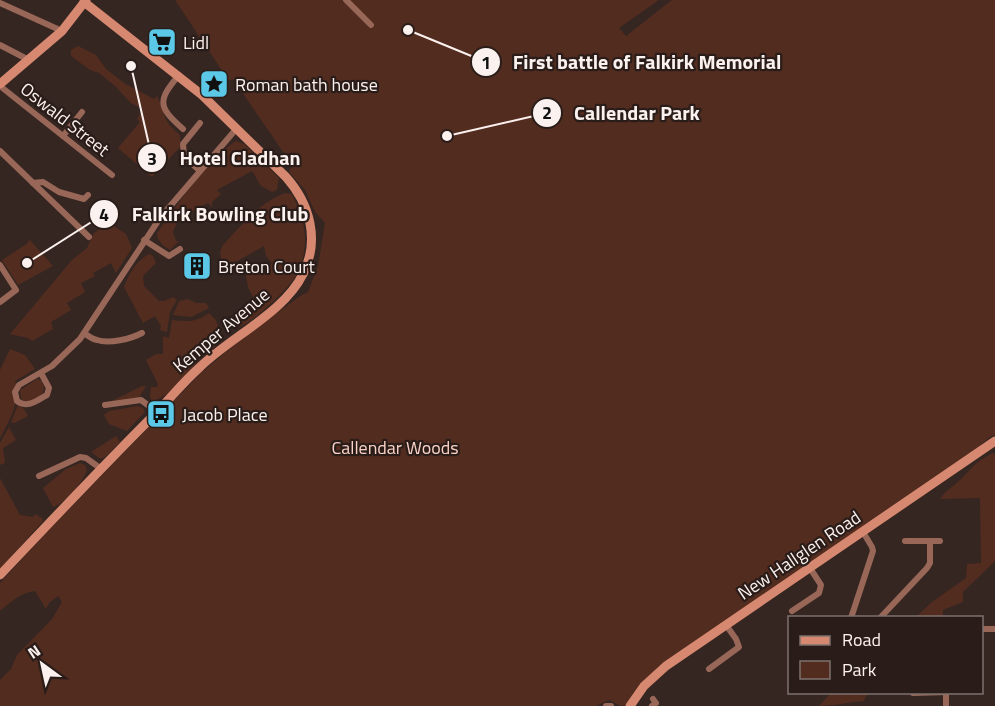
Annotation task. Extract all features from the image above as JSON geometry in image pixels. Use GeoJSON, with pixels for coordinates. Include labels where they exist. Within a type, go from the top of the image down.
{"type":"FeatureCollection","features":[{"type":"Feature","properties":{"kind":"street"},"geometry":{"type":"LineString","coordinates":[[346,0],[371,25]]}},
{"type":"Feature","properties":{"kind":"street"},"geometry":{"type":"LineString","coordinates":[[0,85],[27,59],[62,31],[85,1]]}},
{"type":"Feature","properties":{"kind":"street","name":"Kemper Avenue"},"geometry":{"type":"LineString","coordinates":[[0,575],[100,468],[201,366],[284,300],[297,284],[309,261],[312,243],[311,228],[302,200],[292,184],[237,128],[179,75],[85,1]]}},
{"type":"Feature","properties":{"kind":"street"},"geometry":{"type":"LineString","coordinates":[[0,3],[62,31]]}},
{"type":"Feature","properties":{"kind":"street"},"geometry":{"type":"LineString","coordinates":[[0,45],[27,59]]}},
{"type":"Feature","properties":{"kind":"street"},"geometry":{"type":"LineString","coordinates":[[179,75],[166,91],[164,104],[168,116],[183,129]]}},
{"type":"Feature","properties":{"kind":"street","name":"Oswald Street"},"geometry":{"type":"LineString","coordinates":[[0,85],[112,175]]}},
{"type":"Feature","properties":{"kind":"street"},"geometry":{"type":"LineString","coordinates":[[63,136],[82,112]]}},
{"type":"Feature","properties":{"kind":"street"},"geometry":{"type":"LineString","coordinates":[[199,170],[184,157],[183,144],[200,123]]}},
{"type":"Feature","properties":{"kind":"street"},"geometry":{"type":"LineString","coordinates":[[41,373],[49,388],[47,395],[29,405],[17,401],[15,396],[17,387],[62,358],[84,333],[144,240],[199,170],[237,128]]}},
{"type":"Feature","properties":{"kind":"street"},"geometry":{"type":"LineString","coordinates":[[0,151],[89,237]]}},
{"type":"Feature","properties":{"kind":"street"},"geometry":{"type":"LineString","coordinates":[[33,183],[43,182],[59,192],[68,193],[76,198],[84,199],[88,195]]}},
{"type":"Feature","properties":{"kind":"street"},"geometry":{"type":"LineString","coordinates":[[144,240],[169,256],[180,249]]}},
{"type":"Feature","properties":{"kind":"street"},"geometry":{"type":"LineString","coordinates":[[0,265],[16,290],[0,302]]}},
{"type":"Feature","properties":{"kind":"street"},"geometry":{"type":"LineString","coordinates":[[84,333],[94,340],[102,341],[134,338],[142,333]]}},
{"type":"Feature","properties":{"kind":"street"},"geometry":{"type":"LineString","coordinates":[[105,405],[143,396],[157,412]]}},
{"type":"Feature","properties":{"kind":"street","name":"New Hallglen Road"},"geometry":{"type":"LineString","coordinates":[[630,706],[652,678],[995,441]]}},
{"type":"Feature","properties":{"kind":"street"},"geometry":{"type":"LineString","coordinates":[[39,476],[80,457],[86,458],[100,468]]}},
{"type":"Feature","properties":{"kind":"street"},"geometry":{"type":"LineString","coordinates":[[851,616],[873,551],[863,532]]}},
{"type":"Feature","properties":{"kind":"street"},"geometry":{"type":"LineString","coordinates":[[905,541],[940,541]]}},
{"type":"Feature","properties":{"kind":"street"},"geometry":{"type":"LineString","coordinates":[[882,616],[927,568],[930,563],[930,541]]}},
{"type":"Feature","properties":{"kind":"street"},"geometry":{"type":"LineString","coordinates":[[792,611],[819,593],[821,585],[810,568]]}},
{"type":"Feature","properties":{"kind":"street"},"geometry":{"type":"LineString","coordinates":[[709,669],[739,647],[726,625]]}},
{"type":"Feature","properties":{"kind":"green space","name":"Callendar Woods"},"geometry":{"type":"Polygon","coordinates":[[[175,0],[659,0],[619,28],[626,36],[672,0],[995,0],[995,435],[716,628],[626,705],[621,706],[609,700],[596,706],[0,706],[0,680],[11,669],[17,655],[52,619],[62,602],[58,596],[49,603],[46,609],[35,591],[20,596],[0,611],[0,583],[202,372],[233,346],[308,292],[318,266],[325,223],[315,212],[305,190],[289,172],[292,165],[233,79],[229,81],[175,0]]]}},
{"type":"Feature","properties":{"kind":"green space"},"geometry":{"type":"Polygon","coordinates":[[[78,46],[96,55],[106,69],[124,83],[154,99],[157,96],[167,120],[180,135],[180,147],[152,177],[118,148],[140,122],[137,119],[143,109],[131,103],[99,73],[90,70],[71,56],[71,50],[78,46]]]}},
{"type":"Feature","properties":{"kind":"green space"},"geometry":{"type":"Polygon","coordinates":[[[236,141],[244,144],[279,178],[277,190],[272,192],[261,186],[252,171],[217,190],[221,194],[212,202],[212,207],[208,203],[178,220],[173,232],[176,241],[179,241],[170,250],[159,241],[157,233],[203,171],[236,141]]]}},
{"type":"Feature","properties":{"kind":"green space"},"geometry":{"type":"Polygon","coordinates":[[[285,193],[292,194],[303,222],[305,244],[301,266],[293,280],[270,304],[252,320],[244,325],[235,326],[230,323],[258,307],[248,287],[246,276],[248,273],[258,273],[264,270],[272,263],[266,256],[264,246],[232,264],[222,263],[220,252],[223,245],[251,216],[267,202],[285,193]]]}},
{"type":"Feature","properties":{"kind":"green space"},"geometry":{"type":"Polygon","coordinates":[[[109,223],[126,234],[132,248],[116,273],[111,263],[93,273],[95,276],[81,283],[85,292],[67,303],[71,310],[51,322],[53,329],[32,341],[10,334],[72,260],[87,248],[94,233],[109,223]]]}},
{"type":"Feature","properties":{"kind":"green space"},"geometry":{"type":"Polygon","coordinates":[[[29,239],[53,266],[18,285],[2,260],[28,243],[29,239]]]}},
{"type":"Feature","properties":{"kind":"green space"},"geometry":{"type":"Polygon","coordinates":[[[149,254],[153,256],[156,263],[143,276],[144,286],[159,301],[173,297],[177,300],[170,312],[167,332],[160,330],[161,326],[155,316],[143,323],[124,287],[140,260],[149,254]]]}},
{"type":"Feature","properties":{"kind":"green space"},"geometry":{"type":"Polygon","coordinates":[[[188,299],[196,303],[206,303],[209,308],[191,317],[173,315],[179,301],[188,299]]]}},
{"type":"Feature","properties":{"kind":"green space"},"geometry":{"type":"Polygon","coordinates":[[[209,313],[215,319],[224,339],[200,359],[167,394],[153,402],[150,397],[151,387],[157,387],[158,384],[146,360],[156,354],[163,354],[163,336],[169,338],[172,320],[192,321],[209,313]]]}},
{"type":"Feature","properties":{"kind":"green space"},"geometry":{"type":"Polygon","coordinates":[[[10,349],[25,355],[35,369],[15,381],[16,402],[0,438],[0,370],[10,349]]]}},
{"type":"Feature","properties":{"kind":"green space"},"geometry":{"type":"Polygon","coordinates":[[[37,379],[41,380],[44,387],[43,393],[33,400],[21,399],[20,390],[37,379]]]}},
{"type":"Feature","properties":{"kind":"green space"},"geometry":{"type":"Polygon","coordinates":[[[146,386],[138,399],[112,401],[146,386]]]}},
{"type":"Feature","properties":{"kind":"green space"},"geometry":{"type":"Polygon","coordinates":[[[18,405],[28,416],[15,423],[11,422],[18,405]]]}},
{"type":"Feature","properties":{"kind":"green space"},"geometry":{"type":"Polygon","coordinates":[[[138,406],[145,412],[127,431],[109,424],[104,415],[109,411],[138,406]]]}},
{"type":"Feature","properties":{"kind":"green space"},"geometry":{"type":"Polygon","coordinates":[[[9,427],[16,440],[3,448],[5,463],[0,465],[0,443],[9,427]]]}},
{"type":"Feature","properties":{"kind":"green space"},"geometry":{"type":"Polygon","coordinates":[[[116,436],[120,442],[104,458],[99,458],[91,452],[116,436]]]}},
{"type":"Feature","properties":{"kind":"green space"},"geometry":{"type":"Polygon","coordinates":[[[995,454],[995,561],[963,592],[963,602],[943,610],[943,616],[917,616],[932,602],[966,578],[967,564],[981,563],[980,498],[940,499],[982,459],[995,454]]]}},
{"type":"Feature","properties":{"kind":"green space"},"geometry":{"type":"Polygon","coordinates":[[[80,463],[85,465],[87,470],[82,481],[69,497],[53,507],[43,488],[66,469],[80,463]]]}},
{"type":"Feature","properties":{"kind":"green space"},"geometry":{"type":"Polygon","coordinates":[[[0,478],[20,515],[33,517],[35,514],[43,521],[0,569],[0,478]]]}},
{"type":"Feature","properties":{"kind":"green space"},"geometry":{"type":"Polygon","coordinates":[[[830,694],[869,694],[864,701],[819,706],[830,694]]]}},
{"type":"Feature","properties":{"kind":"place","name":"First battle of Falkirk Memorial"},"geometry":{"type":"Point","coordinates":[408,30]}},
{"type":"Feature","properties":{"kind":"place","name":"Lidl"},"geometry":{"type":"Point","coordinates":[162,42]}},
{"type":"Feature","properties":{"kind":"place","name":"Hotel Cladhan"},"geometry":{"type":"Point","coordinates":[131,66]}},
{"type":"Feature","properties":{"kind":"place","name":"Roman bath house"},"geometry":{"type":"Point","coordinates":[214,84]}},
{"type":"Feature","properties":{"kind":"place","name":"Callendar Park"},"geometry":{"type":"Point","coordinates":[447,136]}},
{"type":"Feature","properties":{"kind":"place","name":"Falkirk Bowling Club"},"geometry":{"type":"Point","coordinates":[27,263]}},
{"type":"Feature","properties":{"kind":"place","name":"Breton Court"},"geometry":{"type":"Point","coordinates":[197,266]}},
{"type":"Feature","properties":{"kind":"place","name":"Jacob Place"},"geometry":{"type":"Point","coordinates":[161,414]}}]}
